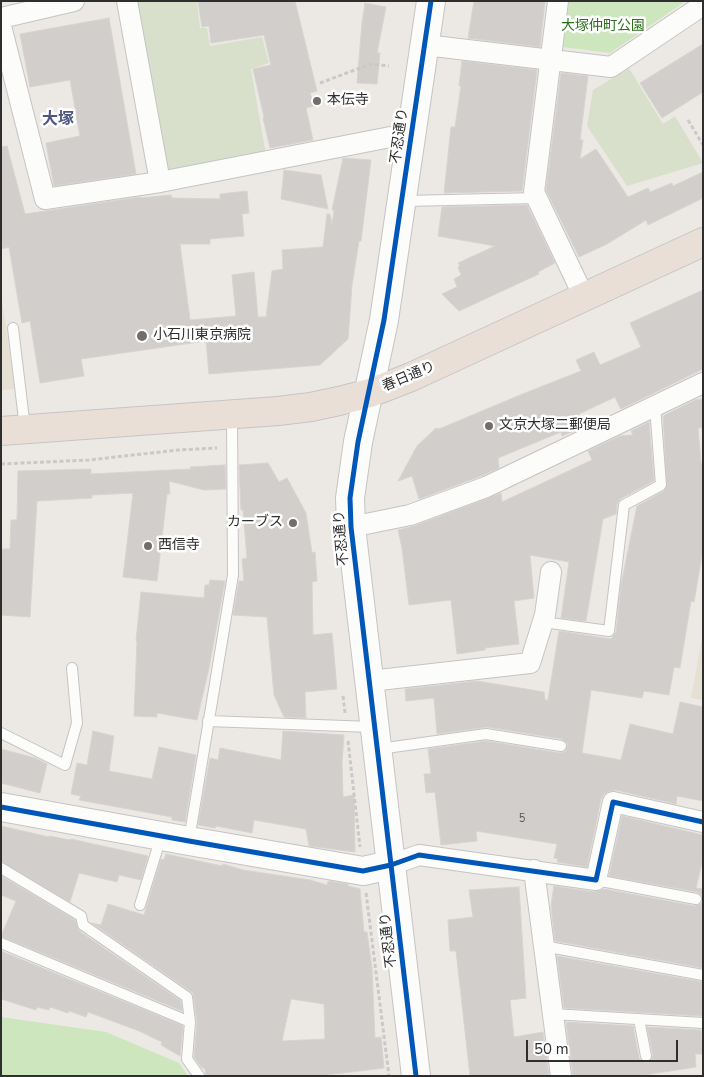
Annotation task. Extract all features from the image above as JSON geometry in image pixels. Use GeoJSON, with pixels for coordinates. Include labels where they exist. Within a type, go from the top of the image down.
{"type":"FeatureCollection","features":[{"type":"Feature","properties":{"kind":"highway","name":"春日通り"},"geometry":{"type":"LineString","coordinates":[[13,430],[232,415],[311,407],[370,393],[411,377],[703,242]]}},
{"type":"Feature","properties":{"kind":"main road","name":"不忍通り"},"geometry":{"type":"LineString","coordinates":[[416,1076],[350,527],[350,498],[353,473],[384,320],[431,1]]}},
{"type":"Feature","properties":{"kind":"main road"},"geometry":{"type":"LineString","coordinates":[[1,807],[189,842],[363,871],[391,865]]}},
{"type":"Feature","properties":{"kind":"street"},"geometry":{"type":"LineString","coordinates":[[1,18],[74,1]]}},
{"type":"Feature","properties":{"kind":"street"},"geometry":{"type":"LineString","coordinates":[[127,1],[160,182]]}},
{"type":"Feature","properties":{"kind":"street"},"geometry":{"type":"LineString","coordinates":[[558,1],[534,192],[584,297]]}},
{"type":"Feature","properties":{"kind":"street"},"geometry":{"type":"LineString","coordinates":[[425,45],[611,66],[703,5]]}},
{"type":"Feature","properties":{"kind":"street"},"geometry":{"type":"LineString","coordinates":[[1,26],[45,199],[160,182],[412,133]]}},
{"type":"Feature","properties":{"kind":"street"},"geometry":{"type":"LineString","coordinates":[[350,527],[410,514],[486,487],[703,383]]}},
{"type":"Feature","properties":{"kind":"street"},"geometry":{"type":"LineString","coordinates":[[370,681],[530,663],[543,622],[551,572]]}},
{"type":"Feature","properties":{"kind":"street"},"geometry":{"type":"LineString","coordinates":[[391,865],[419,855],[596,880],[614,802],[703,822]]}},
{"type":"Feature","properties":{"kind":"street"},"geometry":{"type":"LineString","coordinates":[[534,870],[561,1076]]}},
{"type":"Feature","properties":{"kind":"lane"},"geometry":{"type":"LineString","coordinates":[[402,201],[538,198]]}},
{"type":"Feature","properties":{"kind":"lane"},"geometry":{"type":"LineString","coordinates":[[13,328],[13,430]]}},
{"type":"Feature","properties":{"kind":"lane"},"geometry":{"type":"LineString","coordinates":[[543,622],[609,631],[624,505],[661,485],[655,406]]}},
{"type":"Feature","properties":{"kind":"lane"},"geometry":{"type":"LineString","coordinates":[[189,842],[233,575],[232,415]]}},
{"type":"Feature","properties":{"kind":"lane"},"geometry":{"type":"LineString","coordinates":[[1,733],[66,765],[77,723],[72,668]]}},
{"type":"Feature","properties":{"kind":"lane"},"geometry":{"type":"LineString","coordinates":[[208,722],[375,738],[486,734],[561,746]]}},
{"type":"Feature","properties":{"kind":"lane"},"geometry":{"type":"LineString","coordinates":[[140,906],[161,836]]}},
{"type":"Feature","properties":{"kind":"lane"},"geometry":{"type":"LineString","coordinates":[[1,868],[81,916],[83,925],[186,997],[190,1022],[187,1058],[199,1076]]}},
{"type":"Feature","properties":{"kind":"lane"},"geometry":{"type":"LineString","coordinates":[[596,880],[696,899]]}},
{"type":"Feature","properties":{"kind":"lane"},"geometry":{"type":"LineString","coordinates":[[1,943],[190,1022]]}},
{"type":"Feature","properties":{"kind":"lane"},"geometry":{"type":"LineString","coordinates":[[543,946],[703,975]]}},
{"type":"Feature","properties":{"kind":"lane"},"geometry":{"type":"LineString","coordinates":[[553,1014],[703,1023]]}},
{"type":"Feature","properties":{"kind":"lane"},"geometry":{"type":"LineString","coordinates":[[639,1019],[646,1056]]}},
{"type":"Feature","properties":{"kind":"path"},"geometry":{"type":"LineString","coordinates":[[320,82],[371,64],[389,66]]}},
{"type":"Feature","properties":{"kind":"path"},"geometry":{"type":"LineString","coordinates":[[688,120],[703,145]]}},
{"type":"Feature","properties":{"kind":"path"},"geometry":{"type":"LineString","coordinates":[[1,464],[89,460],[178,450],[232,447]]}},
{"type":"Feature","properties":{"kind":"shaded area"},"geometry":{"type":"Polygon","coordinates":[[[1,293],[15,389],[1,390],[1,293]]]}},
{"type":"Feature","properties":{"kind":"shaded area"},"geometry":{"type":"Polygon","coordinates":[[[703,633],[703,700],[691,698],[703,633]]]}},
{"type":"Feature","properties":{"kind":"green space"},"geometry":{"type":"Polygon","coordinates":[[[134,1],[197,1],[200,28],[207,28],[210,46],[262,37],[269,63],[251,69],[266,155],[169,173],[165,170],[134,1]]]}},
{"type":"Feature","properties":{"kind":"green space","name":"大塚仲町公園"},"geometry":{"type":"Polygon","coordinates":[[[569,1],[686,1],[610,53],[562,47],[569,1]]]}},
{"type":"Feature","properties":{"kind":"green space"},"geometry":{"type":"Polygon","coordinates":[[[629,68],[663,124],[675,116],[703,163],[627,186],[587,126],[593,90],[629,68]]]}},
{"type":"Feature","properties":{"kind":"green space"},"geometry":{"type":"Polygon","coordinates":[[[1,1017],[106,1032],[179,1063],[188,1076],[1,1076],[1,1017]]]}},
{"type":"Feature","properties":{"kind":"building"},"geometry":{"type":"Polygon","coordinates":[[[198,1],[295,1],[317,91],[310,93],[314,106],[306,108],[313,140],[270,148],[253,69],[271,65],[264,35],[211,43],[209,26],[202,27],[198,1]]]}},
{"type":"Feature","properties":{"kind":"building"},"geometry":{"type":"Polygon","coordinates":[[[474,1],[545,1],[540,47],[468,38],[474,1]]]}},
{"type":"Feature","properties":{"kind":"building"},"geometry":{"type":"Polygon","coordinates":[[[365,3],[386,7],[377,53],[380,53],[377,84],[357,83],[365,3]]]}},
{"type":"Feature","properties":{"kind":"building"},"geometry":{"type":"Polygon","coordinates":[[[109,18],[136,174],[54,186],[46,143],[80,136],[70,80],[30,87],[20,34],[109,18]]]}},
{"type":"Feature","properties":{"kind":"building"},"geometry":{"type":"Polygon","coordinates":[[[703,44],[703,92],[662,118],[640,83],[703,44]]]}},
{"type":"Feature","properties":{"kind":"building"},"geometry":{"type":"Polygon","coordinates":[[[462,61],[537,70],[522,191],[444,193],[451,127],[455,127],[461,86],[459,86],[462,61]]]}},
{"type":"Feature","properties":{"kind":"building"},"geometry":{"type":"Polygon","coordinates":[[[561,73],[588,76],[580,140],[583,140],[580,159],[596,149],[628,197],[648,188],[650,192],[672,183],[673,186],[703,172],[703,198],[648,225],[646,220],[607,244],[579,257],[546,190],[561,73]]]}},
{"type":"Feature","properties":{"kind":"building"},"geometry":{"type":"Polygon","coordinates":[[[7,146],[25,214],[140,197],[171,195],[172,198],[220,199],[220,194],[247,191],[249,213],[242,214],[244,236],[210,239],[210,244],[180,244],[190,320],[236,316],[232,275],[254,272],[258,317],[266,317],[272,271],[283,269],[282,250],[323,247],[327,214],[330,214],[332,225],[334,210],[332,210],[343,158],[371,160],[361,241],[359,241],[352,285],[348,339],[320,365],[209,374],[206,341],[81,359],[84,376],[40,383],[30,321],[22,323],[9,247],[1,249],[1,147],[7,146]]]}},
{"type":"Feature","properties":{"kind":"building"},"geometry":{"type":"Polygon","coordinates":[[[284,170],[321,175],[328,209],[281,199],[284,170]]]}},
{"type":"Feature","properties":{"kind":"building"},"geometry":{"type":"Polygon","coordinates":[[[527,205],[555,263],[538,272],[539,274],[459,311],[442,294],[457,287],[454,279],[461,275],[458,263],[495,246],[438,236],[442,207],[527,205]]]}},
{"type":"Feature","properties":{"kind":"building"},"geometry":{"type":"Polygon","coordinates":[[[703,290],[703,369],[621,409],[615,397],[579,414],[584,427],[562,436],[561,432],[498,458],[499,468],[419,499],[412,476],[398,481],[417,446],[436,428],[439,429],[581,371],[576,360],[594,352],[600,365],[641,347],[630,323],[703,290]]]}},
{"type":"Feature","properties":{"kind":"building"},"geometry":{"type":"Polygon","coordinates":[[[703,399],[703,428],[698,428],[701,463],[703,463],[703,549],[694,602],[691,601],[680,668],[674,667],[669,695],[644,691],[642,698],[591,690],[582,753],[621,760],[630,724],[673,734],[680,702],[703,707],[703,801],[677,796],[676,804],[616,790],[609,791],[601,799],[587,867],[557,862],[558,859],[554,858],[557,844],[476,831],[477,841],[441,845],[435,792],[426,793],[424,774],[431,774],[428,749],[486,741],[560,753],[566,751],[568,744],[562,739],[487,727],[437,734],[434,698],[406,701],[405,689],[477,681],[544,692],[545,700],[548,700],[559,631],[611,639],[616,632],[621,585],[637,506],[667,488],[663,416],[695,400],[703,399]]]}},
{"type":"Feature","properties":{"kind":"building"},"geometry":{"type":"Polygon","coordinates":[[[649,422],[654,481],[620,499],[617,504],[616,514],[603,519],[586,621],[561,618],[569,562],[530,555],[534,598],[514,601],[519,644],[457,654],[451,600],[409,605],[398,530],[414,526],[501,493],[502,502],[592,460],[588,451],[620,436],[633,435],[631,431],[649,422]]]}},
{"type":"Feature","properties":{"kind":"building"},"geometry":{"type":"Polygon","coordinates":[[[268,463],[279,482],[287,478],[306,513],[312,553],[315,552],[317,581],[312,582],[313,635],[332,633],[337,689],[305,692],[306,718],[284,717],[274,695],[267,617],[233,615],[239,581],[244,581],[242,559],[247,558],[243,510],[241,510],[239,465],[268,463]]]}},
{"type":"Feature","properties":{"kind":"building"},"geometry":{"type":"Polygon","coordinates":[[[225,465],[226,489],[204,490],[169,481],[170,494],[167,494],[157,581],[123,577],[133,493],[92,495],[92,498],[37,501],[30,617],[1,615],[1,549],[10,549],[11,520],[17,520],[18,471],[91,469],[91,474],[191,469],[190,467],[225,465]]]}},
{"type":"Feature","properties":{"kind":"building"},"geometry":{"type":"Polygon","coordinates":[[[210,580],[225,581],[197,720],[157,713],[157,717],[134,716],[136,641],[141,592],[204,598],[205,585],[209,585],[210,580]]]}},
{"type":"Feature","properties":{"kind":"building"},"geometry":{"type":"Polygon","coordinates":[[[93,731],[114,736],[109,771],[152,779],[159,747],[196,755],[185,822],[172,820],[172,817],[79,800],[81,796],[71,794],[77,763],[87,765],[93,731]]]}},
{"type":"Feature","properties":{"kind":"building"},"geometry":{"type":"Polygon","coordinates":[[[283,731],[344,735],[342,763],[343,797],[354,795],[355,852],[309,846],[306,829],[254,820],[252,833],[216,826],[215,828],[198,825],[210,758],[218,760],[220,748],[281,760],[283,731]]]}},
{"type":"Feature","properties":{"kind":"building"},"geometry":{"type":"Polygon","coordinates":[[[1,749],[35,758],[47,764],[40,793],[1,783],[1,749]]]}},
{"type":"Feature","properties":{"kind":"building"},"geometry":{"type":"Polygon","coordinates":[[[622,816],[703,835],[703,859],[696,888],[703,889],[703,899],[701,894],[697,892],[609,876],[622,816]]]}},
{"type":"Feature","properties":{"kind":"building"},"geometry":{"type":"Polygon","coordinates":[[[1,826],[148,856],[141,880],[119,875],[117,882],[79,873],[70,902],[1,861],[1,826]]]}},
{"type":"Feature","properties":{"kind":"building"},"geometry":{"type":"Polygon","coordinates":[[[166,854],[222,866],[223,864],[243,870],[310,880],[327,885],[328,881],[348,884],[348,886],[360,889],[364,932],[367,932],[372,968],[375,1038],[381,1037],[384,1068],[318,1076],[206,1076],[205,1069],[201,1067],[194,1057],[197,1022],[193,993],[92,923],[101,925],[108,904],[144,915],[161,859],[164,860],[166,854]],[[291,999],[282,1041],[325,1039],[324,1004],[291,999]]]}},
{"type":"Feature","properties":{"kind":"building"},"geometry":{"type":"Polygon","coordinates":[[[1,876],[75,920],[79,931],[181,1001],[182,1011],[1,936],[16,901],[1,895],[1,876]]]}},
{"type":"Feature","properties":{"kind":"building"},"geometry":{"type":"Polygon","coordinates":[[[554,886],[594,892],[604,889],[695,906],[701,904],[703,900],[703,968],[555,941],[551,906],[554,886]]]}},
{"type":"Feature","properties":{"kind":"building"},"geometry":{"type":"Polygon","coordinates":[[[519,887],[526,998],[510,1000],[514,1037],[543,1032],[549,1076],[470,1076],[456,951],[450,951],[448,920],[473,917],[469,890],[519,887]]]}},
{"type":"Feature","properties":{"kind":"building"},"geometry":{"type":"Polygon","coordinates":[[[1,951],[183,1026],[180,1056],[161,1045],[162,1042],[139,1031],[88,1012],[86,1017],[50,1007],[49,1010],[37,1007],[36,1010],[1,999],[1,951]]]}},
{"type":"Feature","properties":{"kind":"building"},"geometry":{"type":"Polygon","coordinates":[[[557,956],[703,982],[702,1016],[564,1008],[557,956]]]}},
{"type":"Feature","properties":{"kind":"building"},"geometry":{"type":"Polygon","coordinates":[[[566,1022],[633,1026],[639,1058],[647,1063],[651,1061],[653,1055],[647,1027],[701,1030],[703,1054],[695,1054],[696,1067],[638,1076],[573,1076],[566,1022]]]}},
{"type":"Feature","properties":{"kind":"cycle path"},"geometry":{"type":"LineString","coordinates":[[416,1076],[351,527],[350,498],[358,442],[384,320],[431,1]]}},
{"type":"Feature","properties":{"kind":"cycle path"},"geometry":{"type":"LineString","coordinates":[[1,807],[363,871],[391,865],[419,855],[596,880],[613,802],[703,822]]}},
{"type":"Feature","properties":{"kind":"place","name":"本伝寺"},"geometry":{"type":"Point","coordinates":[317,101]}},
{"type":"Feature","properties":{"kind":"place","name":"小石川東京病院"},"geometry":{"type":"Point","coordinates":[142,336]}},
{"type":"Feature","properties":{"kind":"place","name":"文京大塚二郵便局"},"geometry":{"type":"Point","coordinates":[489,426]}},
{"type":"Feature","properties":{"kind":"place","name":"カーブス"},"geometry":{"type":"Point","coordinates":[293,523]}},
{"type":"Feature","properties":{"kind":"place","name":"西信寺"},"geometry":{"type":"Point","coordinates":[148,546]}},
{"type":"Feature","properties":{"kind":"district","name":"大塚"},"geometry":{"type":"Point","coordinates":[58,120]}}]}
